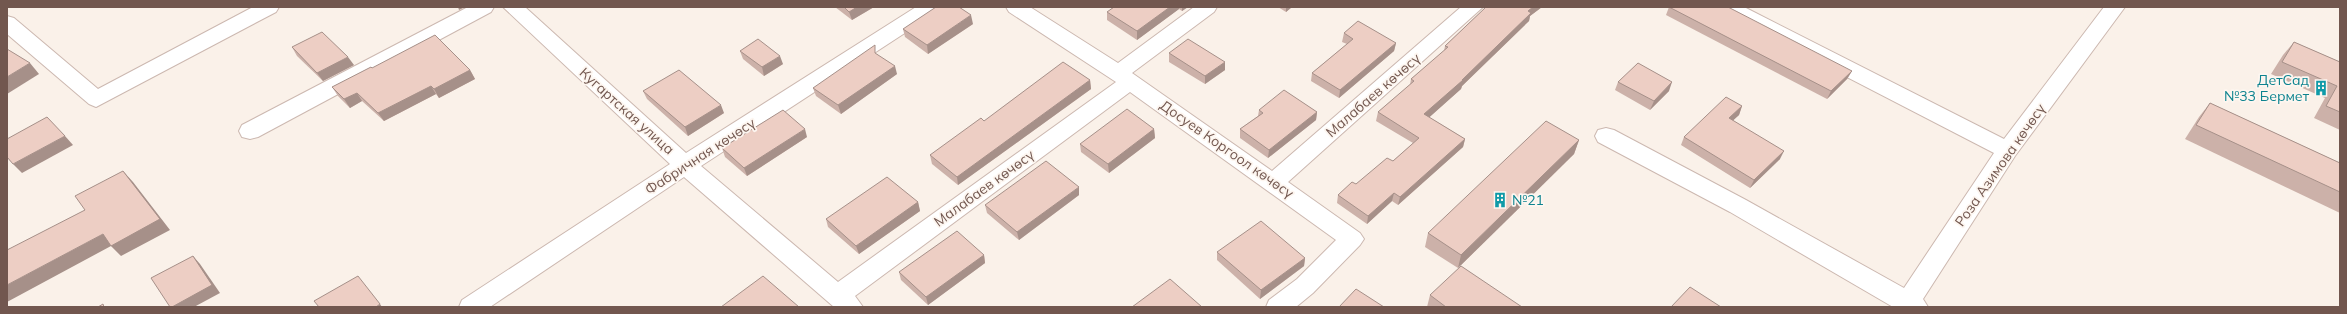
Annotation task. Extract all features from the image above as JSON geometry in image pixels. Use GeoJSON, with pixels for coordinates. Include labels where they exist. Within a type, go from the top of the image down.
{"type":"FeatureCollection","features":[{"type":"Feature","properties":{"kind":"street"},"geometry":{"type":"LineString","coordinates":[[7,23],[96,100],[269,7]]}},
{"type":"Feature","properties":{"kind":"street"},"geometry":{"type":"LineString","coordinates":[[250,131],[484,7]]}},
{"type":"Feature","properties":{"kind":"street","name":"Кугартская улица"},"geometry":{"type":"LineString","coordinates":[[513,7],[686,165],[845,301]]}},
{"type":"Feature","properties":{"kind":"street","name":"Фабричная көчөсү"},"geometry":{"type":"LineString","coordinates":[[471,307],[686,165],[930,7]]}},
{"type":"Feature","properties":{"kind":"street","name":"Досуев Коргоол көчөсү"},"geometry":{"type":"LineString","coordinates":[[1016,7],[1125,77],[1352,239],[1305,286],[1278,307]]}},
{"type":"Feature","properties":{"kind":"street","name":"Малабаев көчөсү"},"geometry":{"type":"LineString","coordinates":[[845,301],[1125,77],[1206,7]]}},
{"type":"Feature","properties":{"kind":"street","name":"Малабаев көчөсү"},"geometry":{"type":"LineString","coordinates":[[1274,182],[1473,7]]}},
{"type":"Feature","properties":{"kind":"street"},"geometry":{"type":"LineString","coordinates":[[1728,7],[2006,150]]}},
{"type":"Feature","properties":{"kind":"street","name":"Роза Азимова көчөсү"},"geometry":{"type":"LineString","coordinates":[[1909,306],[2006,150],[2115,7]]}},
{"type":"Feature","properties":{"kind":"street"},"geometry":{"type":"LineString","coordinates":[[1606,136],[1738,206],[1909,306]]}},
{"type":"Feature","properties":{"kind":"building"},"geometry":{"type":"Polygon","coordinates":[[[844,7],[857,7],[849,12],[844,7]]]}},
{"type":"Feature","properties":{"kind":"building"},"geometry":{"type":"Polygon","coordinates":[[[936,7],[959,7],[971,15],[927,45],[903,29],[936,7]]]}},
{"type":"Feature","properties":{"kind":"building"},"geometry":{"type":"Polygon","coordinates":[[[1114,7],[1170,7],[1137,31],[1107,12],[1114,7]]]}},
{"type":"Feature","properties":{"kind":"building"},"geometry":{"type":"Polygon","coordinates":[[[1486,7],[1533,7],[1528,11],[1531,13],[1463,80],[1424,114],[1465,139],[1400,197],[1394,193],[1368,216],[1338,195],[1352,182],[1356,184],[1387,158],[1393,161],[1419,138],[1378,112],[1414,81],[1411,79],[1448,47],[1445,46],[1486,7]]]}},
{"type":"Feature","properties":{"kind":"building"},"geometry":{"type":"Polygon","coordinates":[[[1669,7],[1728,7],[1852,71],[1831,91],[1669,7]]]}},
{"type":"Feature","properties":{"kind":"building"},"geometry":{"type":"Polygon","coordinates":[[[1358,21],[1396,43],[1340,90],[1312,73],[1353,39],[1344,33],[1358,21]]]}},
{"type":"Feature","properties":{"kind":"building"},"geometry":{"type":"Polygon","coordinates":[[[322,32],[348,57],[317,73],[292,47],[322,32]]]}},
{"type":"Feature","properties":{"kind":"building"},"geometry":{"type":"Polygon","coordinates":[[[435,35],[470,70],[434,89],[431,86],[378,113],[357,93],[344,99],[332,87],[371,67],[372,68],[435,35]]]}},
{"type":"Feature","properties":{"kind":"building"},"geometry":{"type":"Polygon","coordinates":[[[758,39],[780,56],[762,67],[740,51],[758,39]]]}},
{"type":"Feature","properties":{"kind":"building"},"geometry":{"type":"Polygon","coordinates":[[[1188,39],[1225,62],[1205,76],[1169,53],[1188,39]]]}},
{"type":"Feature","properties":{"kind":"building"},"geometry":{"type":"Polygon","coordinates":[[[2294,42],[2340,62],[2340,112],[2326,106],[2337,86],[2282,62],[2294,42]]]}},
{"type":"Feature","properties":{"kind":"building"},"geometry":{"type":"Polygon","coordinates":[[[875,45],[875,53],[895,66],[838,105],[813,88],[875,45]]]}},
{"type":"Feature","properties":{"kind":"building"},"geometry":{"type":"Polygon","coordinates":[[[7,49],[30,63],[7,77],[7,49]]]}},
{"type":"Feature","properties":{"kind":"building"},"geometry":{"type":"Polygon","coordinates":[[[1063,62],[1090,80],[957,177],[930,155],[981,118],[984,121],[1063,62]]]}},
{"type":"Feature","properties":{"kind":"building"},"geometry":{"type":"Polygon","coordinates":[[[1638,63],[1672,82],[1654,101],[1618,82],[1638,63]]]}},
{"type":"Feature","properties":{"kind":"building"},"geometry":{"type":"Polygon","coordinates":[[[679,70],[721,105],[685,127],[643,91],[679,70]]]}},
{"type":"Feature","properties":{"kind":"building"},"geometry":{"type":"Polygon","coordinates":[[[1284,90],[1317,112],[1269,150],[1240,129],[1263,113],[1259,110],[1284,90]]]}},
{"type":"Feature","properties":{"kind":"building"},"geometry":{"type":"Polygon","coordinates":[[[1726,97],[1742,106],[1729,118],[1784,151],[1754,180],[1684,137],[1726,97]]]}},
{"type":"Feature","properties":{"kind":"building"},"geometry":{"type":"Polygon","coordinates":[[[2210,103],[2340,163],[2340,192],[2196,125],[2210,103]]]}},
{"type":"Feature","properties":{"kind":"building"},"geometry":{"type":"Polygon","coordinates":[[[1127,109],[1154,129],[1108,164],[1080,144],[1127,109]]]}},
{"type":"Feature","properties":{"kind":"building"},"geometry":{"type":"Polygon","coordinates":[[[783,110],[805,129],[744,168],[722,148],[783,110]]]}},
{"type":"Feature","properties":{"kind":"building"},"geometry":{"type":"Polygon","coordinates":[[[47,117],[65,136],[13,164],[7,157],[7,139],[47,117]]]}},
{"type":"Feature","properties":{"kind":"building","name":"№21"},"geometry":{"type":"Polygon","coordinates":[[[1546,121],[1579,140],[1461,255],[1428,233],[1546,121]]]}},
{"type":"Feature","properties":{"kind":"building"},"geometry":{"type":"Polygon","coordinates":[[[1046,161],[1079,187],[1017,232],[985,205],[1046,161]]]}},
{"type":"Feature","properties":{"kind":"building"},"geometry":{"type":"Polygon","coordinates":[[[123,171],[160,219],[111,246],[103,234],[7,285],[7,250],[85,210],[75,196],[123,171]]]}},
{"type":"Feature","properties":{"kind":"building"},"geometry":{"type":"Polygon","coordinates":[[[887,177],[918,202],[856,246],[826,219],[887,177]]]}},
{"type":"Feature","properties":{"kind":"building"},"geometry":{"type":"Polygon","coordinates":[[[1261,221],[1305,258],[1261,290],[1217,252],[1261,221]]]}},
{"type":"Feature","properties":{"kind":"building"},"geometry":{"type":"Polygon","coordinates":[[[957,231],[984,255],[926,297],[899,272],[957,231]]]}},
{"type":"Feature","properties":{"kind":"building"},"geometry":{"type":"Polygon","coordinates":[[[193,256],[212,285],[170,307],[151,278],[193,256]]]}},
{"type":"Feature","properties":{"kind":"building"},"geometry":{"type":"Polygon","coordinates":[[[1461,266],[1522,307],[1446,307],[1430,295],[1461,266]]]}},
{"type":"Feature","properties":{"kind":"building"},"geometry":{"type":"Polygon","coordinates":[[[358,276],[380,304],[376,307],[319,307],[314,301],[358,276]]]}},
{"type":"Feature","properties":{"kind":"building"},"geometry":{"type":"Polygon","coordinates":[[[763,276],[799,307],[721,307],[763,276]]]}},
{"type":"Feature","properties":{"kind":"building"},"geometry":{"type":"Polygon","coordinates":[[[1170,279],[1202,307],[1132,307],[1170,279]]]}},
{"type":"Feature","properties":{"kind":"building"},"geometry":{"type":"Polygon","coordinates":[[[1690,287],[1721,307],[1671,307],[1690,287]]]}},
{"type":"Feature","properties":{"kind":"building"},"geometry":{"type":"Polygon","coordinates":[[[1356,289],[1384,307],[1339,307],[1356,289]]]}},
{"type":"Feature","properties":{"kind":"place","name":"ДетСад №33 Бермет"},"geometry":{"type":"Point","coordinates":[2321,88]}},
{"type":"Feature","properties":{"kind":"place","name":"№21"},"geometry":{"type":"Point","coordinates":[1500,200]}}]}
